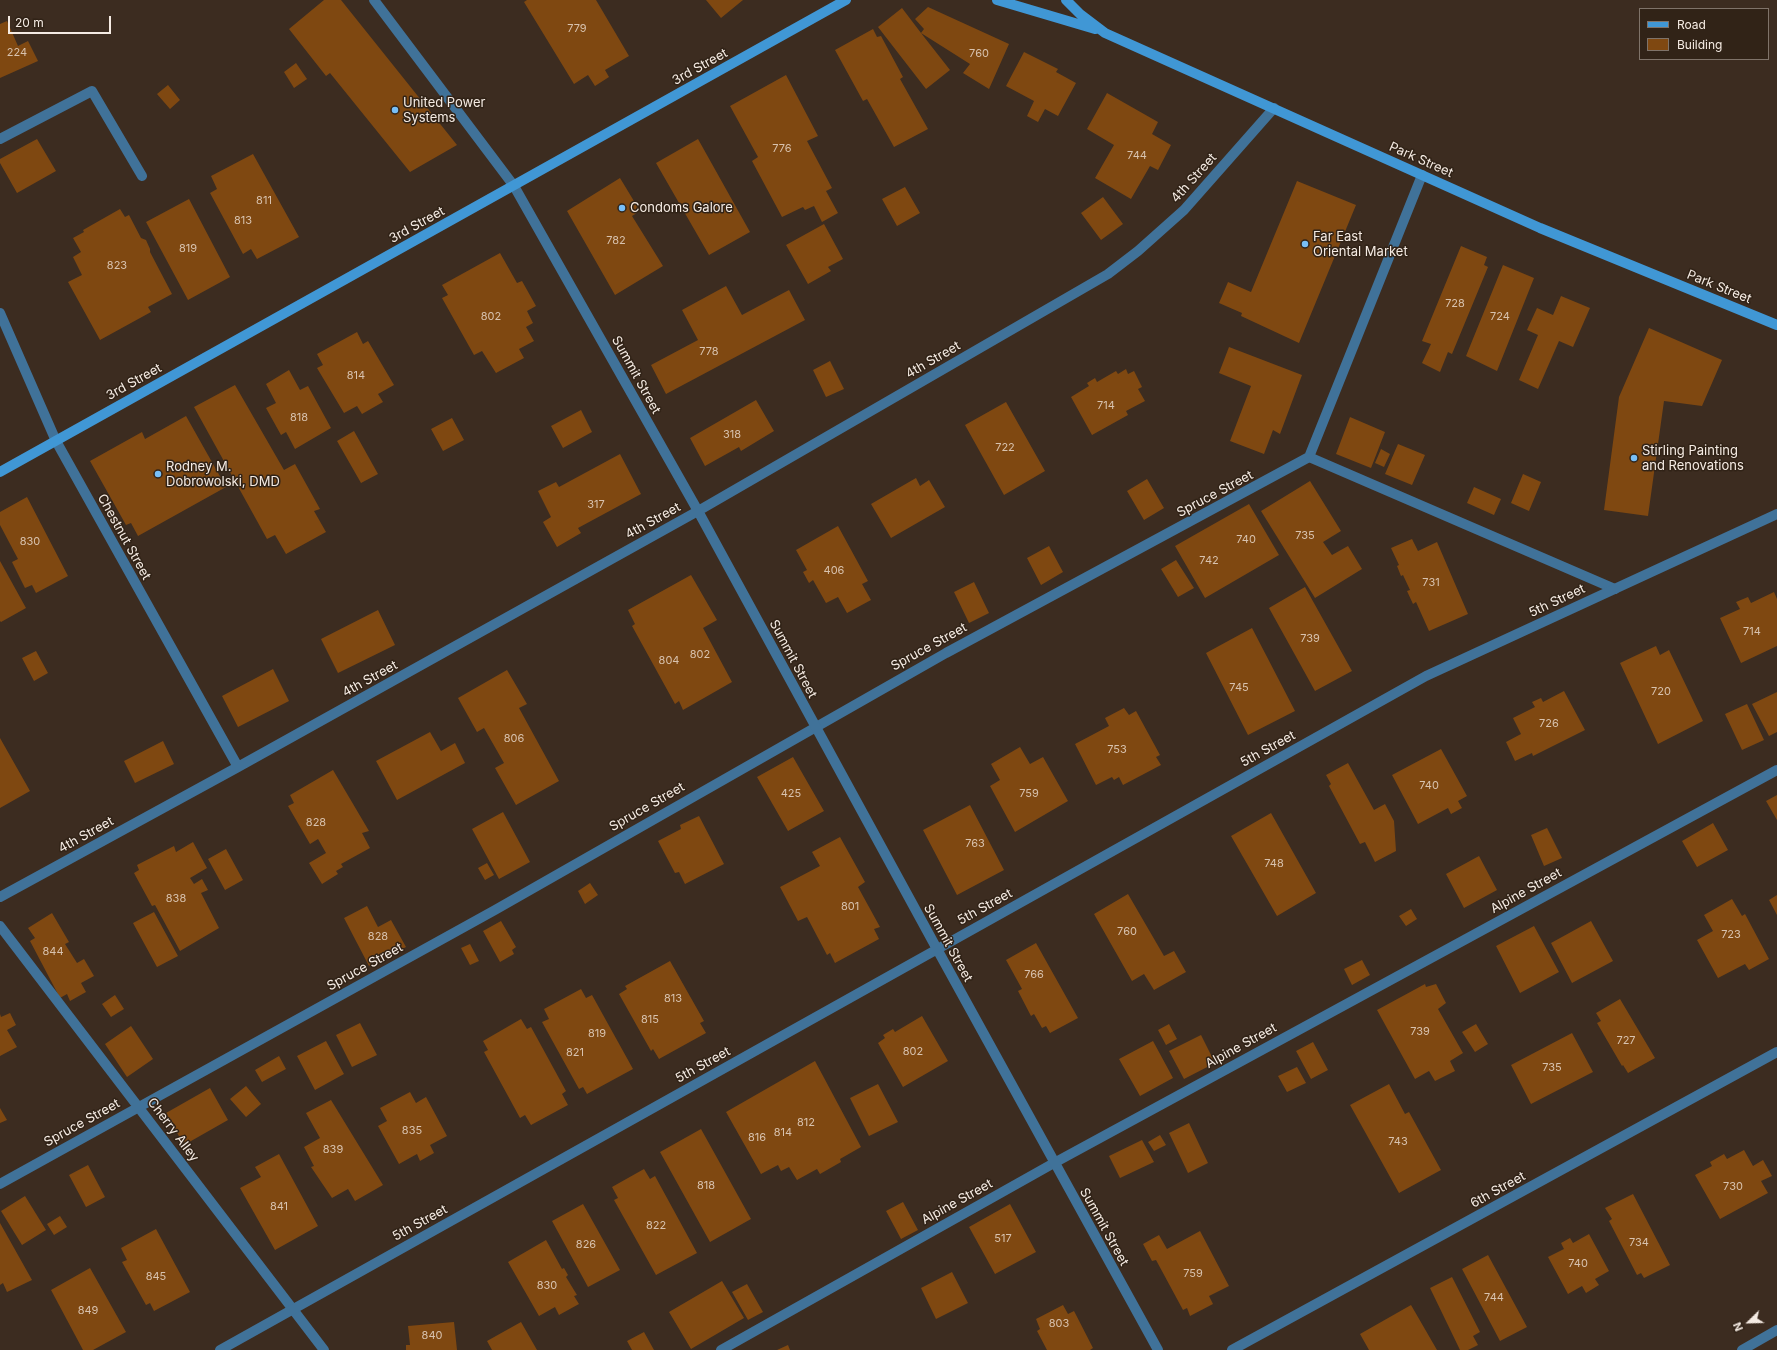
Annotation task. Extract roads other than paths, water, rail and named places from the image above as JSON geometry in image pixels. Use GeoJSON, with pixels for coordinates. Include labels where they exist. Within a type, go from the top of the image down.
{"type":"FeatureCollection","features":[{"type":"Feature","properties":{"kind":"main road","name":"3rd Street"},"geometry":{"type":"LineString","coordinates":[[0,472],[846,0]]}},
{"type":"Feature","properties":{"kind":"main road"},"geometry":{"type":"LineString","coordinates":[[997,0],[1105,33]]}},
{"type":"Feature","properties":{"kind":"main road","name":"Park Street"},"geometry":{"type":"LineString","coordinates":[[1066,0],[1080,14],[1105,33],[1540,228],[1777,325]]}},
{"type":"Feature","properties":{"kind":"street","name":"Summit Street"},"geometry":{"type":"LineString","coordinates":[[374,0],[514,186],[698,511],[936,949],[1158,1350]]}},
{"type":"Feature","properties":{"kind":"street"},"geometry":{"type":"LineString","coordinates":[[0,139],[92,91],[142,176]]}},
{"type":"Feature","properties":{"kind":"street","name":"4th Street"},"geometry":{"type":"LineString","coordinates":[[0,897],[238,767],[698,511],[1108,274],[1138,251],[1184,210],[1274,108]]}},
{"type":"Feature","properties":{"kind":"street"},"geometry":{"type":"LineString","coordinates":[[1422,175],[1309,457],[1615,589]]}},
{"type":"Feature","properties":{"kind":"street","name":"Chestnut Street"},"geometry":{"type":"LineString","coordinates":[[0,313],[56,441],[238,767]]}},
{"type":"Feature","properties":{"kind":"street","name":"Spruce Street"},"geometry":{"type":"LineString","coordinates":[[0,1184],[495,910],[814,726],[1309,457]]}},
{"type":"Feature","properties":{"kind":"street","name":"5th Street"},"geometry":{"type":"LineString","coordinates":[[220,1350],[1426,676],[1777,514]]}},
{"type":"Feature","properties":{"kind":"street","name":"Alpine Street"},"geometry":{"type":"LineString","coordinates":[[721,1350],[1054,1163],[1777,770]]}},
{"type":"Feature","properties":{"kind":"street","name":"Cherry Alley"},"geometry":{"type":"LineString","coordinates":[[0,926],[324,1350]]}},
{"type":"Feature","properties":{"kind":"street","name":"6th Street"},"geometry":{"type":"LineString","coordinates":[[1232,1350],[1777,1052]]}},
{"type":"Feature","properties":{"kind":"street"},"geometry":{"type":"LineString","coordinates":[[1742,1350],[1777,1330]]}},
{"type":"Feature","properties":{"kind":"place","name":"United Power Systems"},"geometry":{"type":"Point","coordinates":[395,110]}},
{"type":"Feature","properties":{"kind":"place","name":"Condoms Galore"},"geometry":{"type":"Point","coordinates":[622,208]}},
{"type":"Feature","properties":{"kind":"place","name":"Far East Oriental Market"},"geometry":{"type":"Point","coordinates":[1305,244]}},
{"type":"Feature","properties":{"kind":"place","name":"Stirling Painting and Renovations"},"geometry":{"type":"Point","coordinates":[1634,458]}},
{"type":"Feature","properties":{"kind":"place","name":"Rodney M. Dobrowolski, DMD"},"geometry":{"type":"Point","coordinates":[158,474]}}]}
